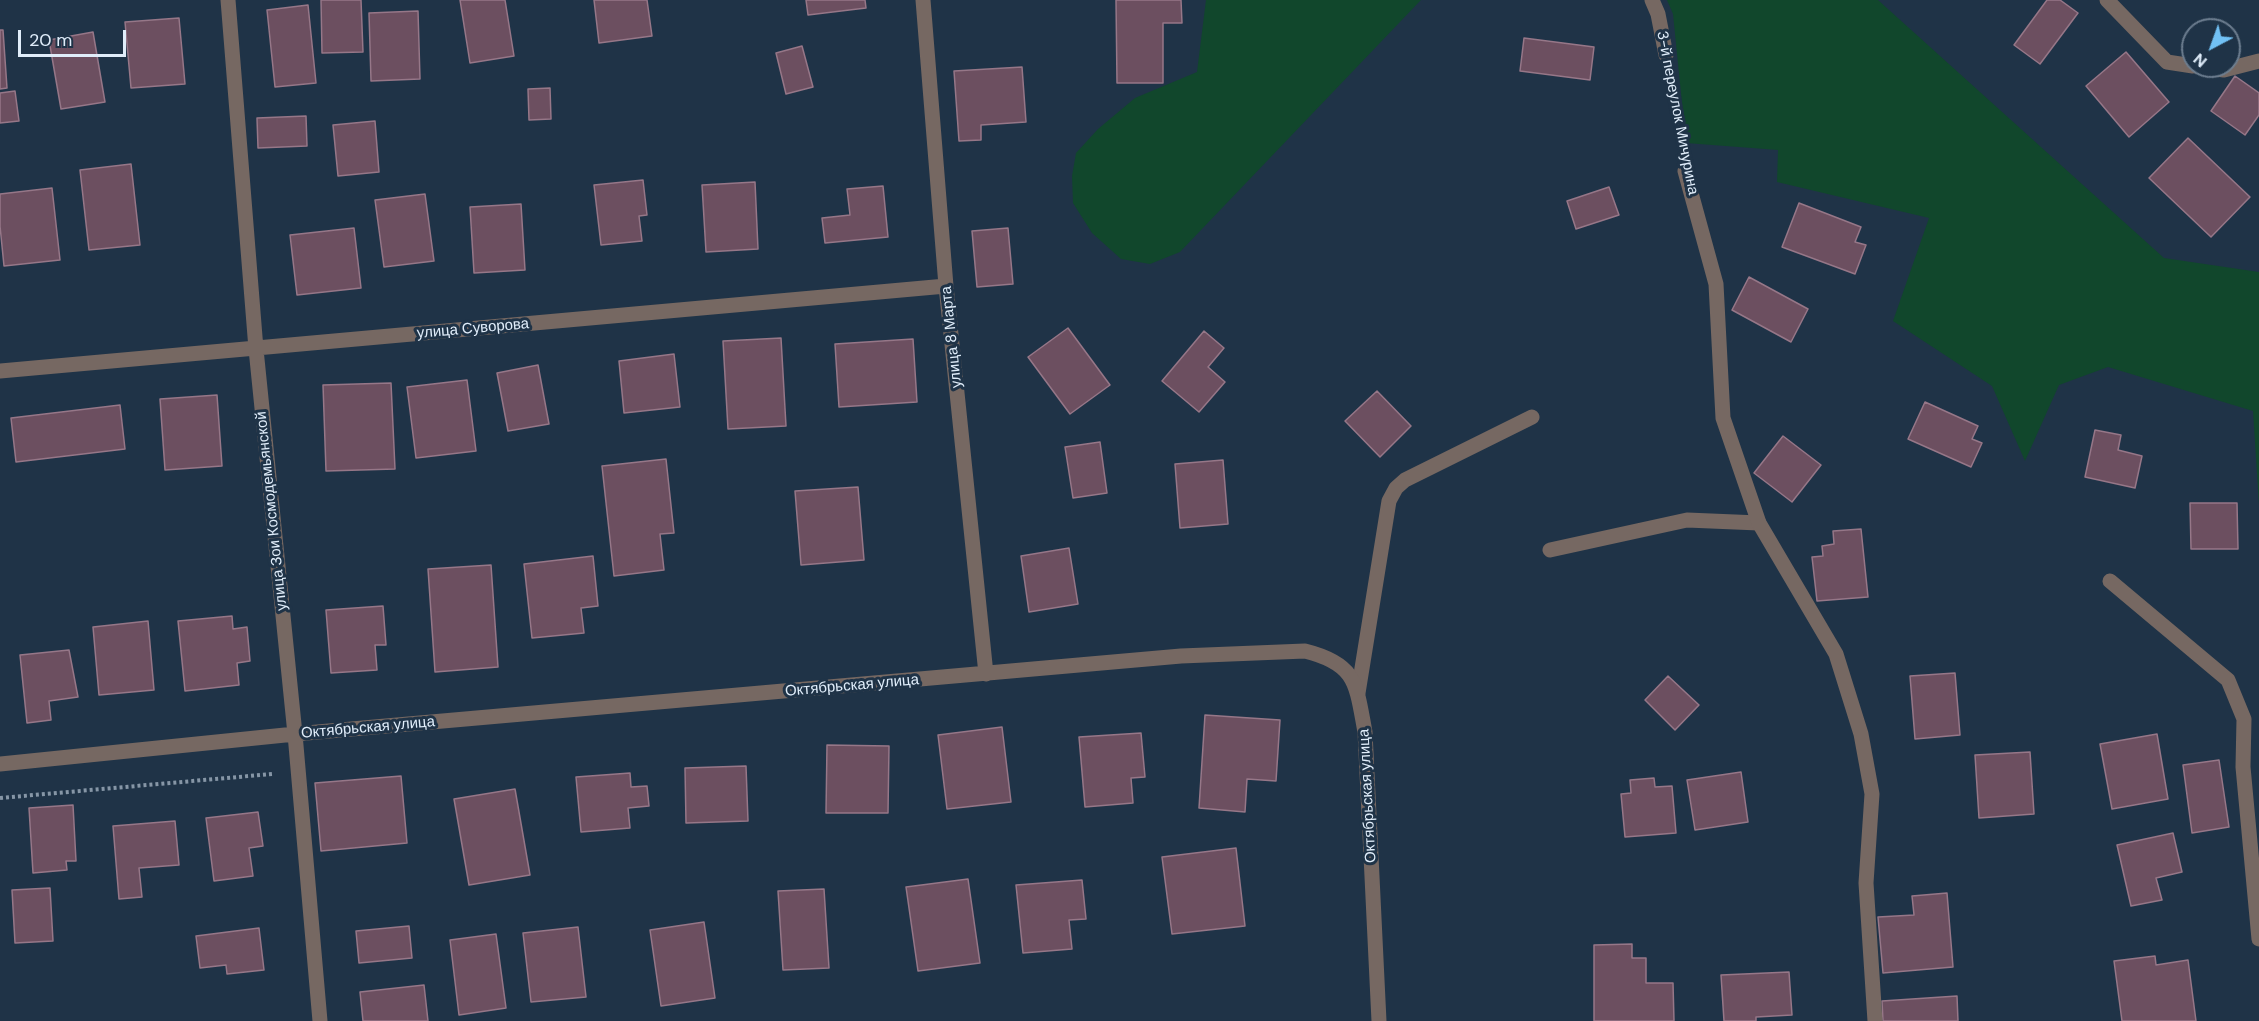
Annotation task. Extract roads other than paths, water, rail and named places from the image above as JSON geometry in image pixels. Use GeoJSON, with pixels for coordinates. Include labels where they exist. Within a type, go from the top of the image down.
{"type":"FeatureCollection","features":[{"type":"Feature","properties":{"kind":"street","name":"улица Зои Космодемьянской"},"geometry":{"type":"LineString","coordinates":[[228,0],[256,349],[295,735],[320,1021]]}},
{"type":"Feature","properties":{"kind":"street","name":"улица 8 Марта"},"geometry":{"type":"LineString","coordinates":[[923,0],[946,286],[986,674]]}},
{"type":"Feature","properties":{"kind":"street","name":"3-й переулок Мичурина"},"geometry":{"type":"LineString","coordinates":[[1652,0],[1658,15],[1666,54]]}},
{"type":"Feature","properties":{"kind":"street"},"geometry":{"type":"LineString","coordinates":[[2107,0],[2167,62],[2181,64]]}},
{"type":"Feature","properties":{"kind":"street"},"geometry":{"type":"LineString","coordinates":[[2241,66],[2259,61]]}},
{"type":"Feature","properties":{"kind":"street","name":"3-й переулок Мичурина"},"geometry":{"type":"LineString","coordinates":[[1685,171],[1716,284],[1723,418],[1759,523],[1836,654],[1861,734],[1872,794],[1866,883],[1875,1021]]}},
{"type":"Feature","properties":{"kind":"street","name":"улица Суворова"},"geometry":{"type":"LineString","coordinates":[[0,371],[946,286]]}},
{"type":"Feature","properties":{"kind":"street"},"geometry":{"type":"LineString","coordinates":[[1358,693],[1389,501],[1396,488],[1405,480],[1532,417]]}},
{"type":"Feature","properties":{"kind":"street"},"geometry":{"type":"LineString","coordinates":[[1550,550],[1687,520],[1759,523]]}},
{"type":"Feature","properties":{"kind":"street"},"geometry":{"type":"LineString","coordinates":[[2110,581],[2228,680],[2244,719],[2243,767],[2259,939]]}},
{"type":"Feature","properties":{"kind":"street","name":"Октябрьская улица"},"geometry":{"type":"LineString","coordinates":[[0,764],[272,737],[1181,656],[1305,651],[1337,662],[1348,673],[1358,693],[1365,732],[1379,1021]]}}]}
